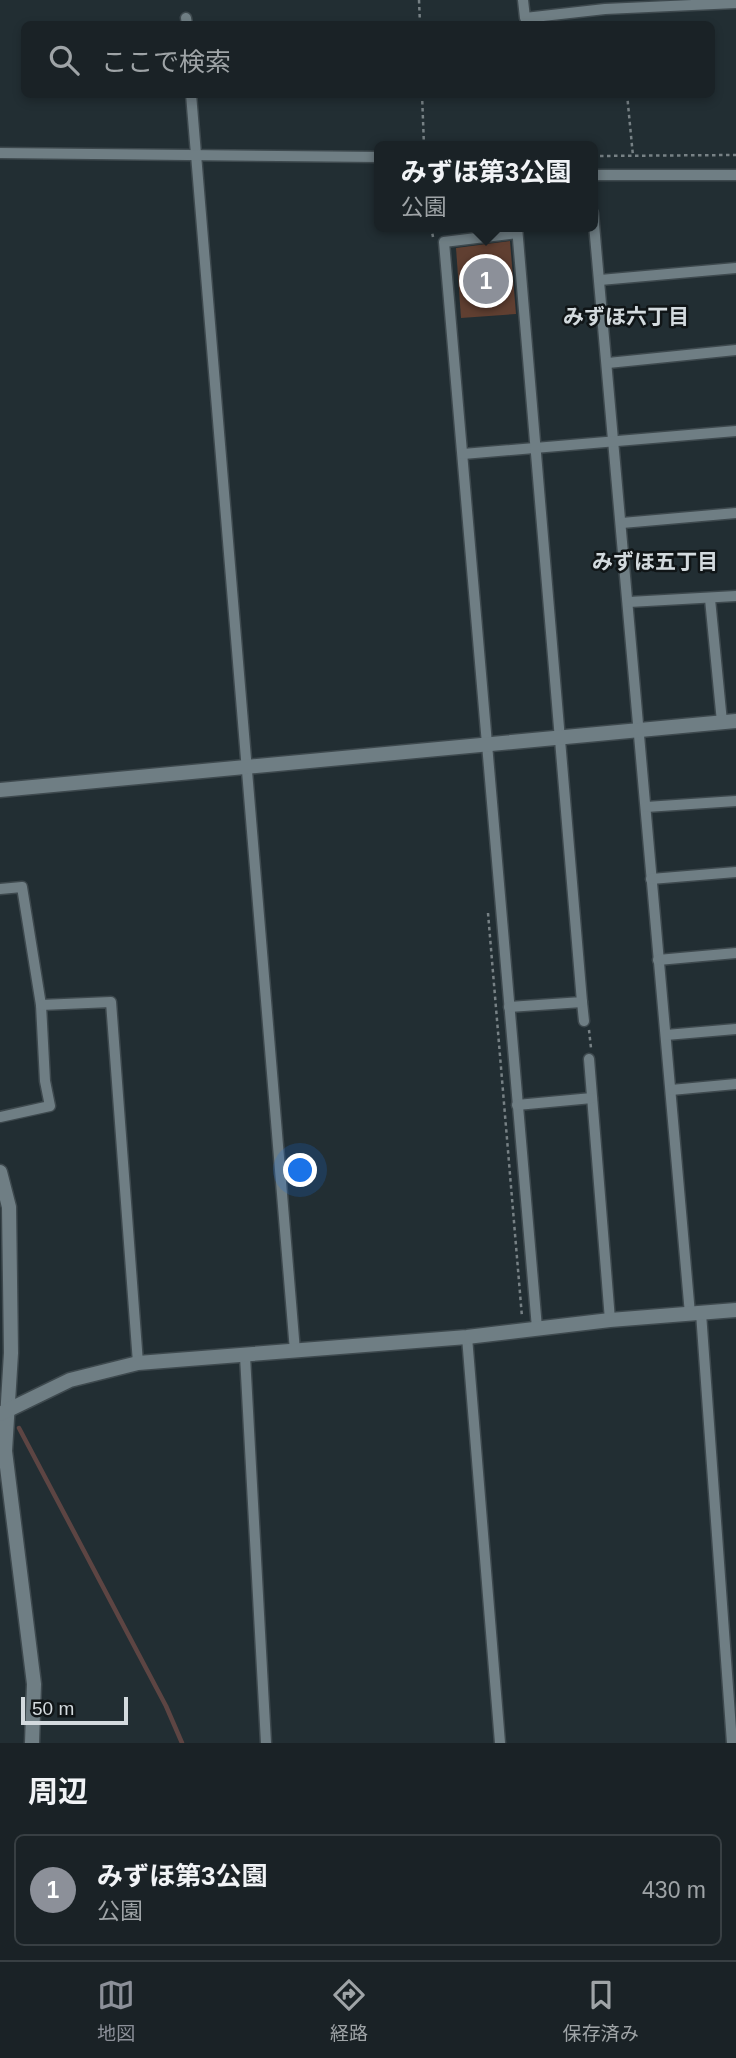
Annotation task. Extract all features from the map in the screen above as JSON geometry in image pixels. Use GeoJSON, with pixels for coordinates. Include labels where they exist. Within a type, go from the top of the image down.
{"type":"FeatureCollection","features":[{"type":"Feature","properties":{"kind":"street"},"geometry":{"type":"LineString","coordinates":[[523,0],[525,18],[606,9],[736,3]]}},
{"type":"Feature","properties":{"kind":"street"},"geometry":{"type":"LineString","coordinates":[[191,98],[295,1351]]}},
{"type":"Feature","properties":{"kind":"street"},"geometry":{"type":"LineString","coordinates":[[0,153],[374,157]]}},
{"type":"Feature","properties":{"kind":"street"},"geometry":{"type":"LineString","coordinates":[[598,175],[736,175]]}},
{"type":"Feature","properties":{"kind":"street"},"geometry":{"type":"LineString","coordinates":[[505,232],[444,242],[537,1328]]}},
{"type":"Feature","properties":{"kind":"street"},"geometry":{"type":"LineString","coordinates":[[517,232],[584,1021]]}},
{"type":"Feature","properties":{"kind":"street"},"geometry":{"type":"LineString","coordinates":[[595,232],[641,729],[658,960],[696,1313],[732,1743]]}},
{"type":"Feature","properties":{"kind":"street"},"geometry":{"type":"LineString","coordinates":[[600,280],[736,268]]}},
{"type":"Feature","properties":{"kind":"street"},"geometry":{"type":"LineString","coordinates":[[608,363],[736,351]]}},
{"type":"Feature","properties":{"kind":"street"},"geometry":{"type":"LineString","coordinates":[[463,454],[736,431]]}},
{"type":"Feature","properties":{"kind":"street"},"geometry":{"type":"LineString","coordinates":[[622,523],[736,513]]}},
{"type":"Feature","properties":{"kind":"street"},"geometry":{"type":"LineString","coordinates":[[629,602],[736,596]]}},
{"type":"Feature","properties":{"kind":"street"},"geometry":{"type":"LineString","coordinates":[[0,790],[248,768],[488,742],[729,722],[710,599]]}},
{"type":"Feature","properties":{"kind":"street"},"geometry":{"type":"LineString","coordinates":[[646,807],[736,801]]}},
{"type":"Feature","properties":{"kind":"street"},"geometry":{"type":"LineString","coordinates":[[651,878],[736,872]]}},
{"type":"Feature","properties":{"kind":"street"},"geometry":{"type":"LineString","coordinates":[[0,878],[0,889],[22,887],[41,1005],[50,1106],[0,1117]]}},
{"type":"Feature","properties":{"kind":"street"},"geometry":{"type":"LineString","coordinates":[[658,960],[736,953]]}},
{"type":"Feature","properties":{"kind":"street"},"geometry":{"type":"LineString","coordinates":[[41,1005],[111,1002],[138,1363]]}},
{"type":"Feature","properties":{"kind":"street"},"geometry":{"type":"LineString","coordinates":[[509,1007],[582,1002]]}},
{"type":"Feature","properties":{"kind":"street"},"geometry":{"type":"LineString","coordinates":[[666,1035],[736,1029]]}},
{"type":"Feature","properties":{"kind":"street"},"geometry":{"type":"LineString","coordinates":[[589,1059],[610,1320]]}},
{"type":"Feature","properties":{"kind":"street"},"geometry":{"type":"LineString","coordinates":[[671,1090],[736,1084]]}},
{"type":"Feature","properties":{"kind":"street"},"geometry":{"type":"LineString","coordinates":[[517,1105],[592,1098]]}},
{"type":"Feature","properties":{"kind":"street"},"geometry":{"type":"LineString","coordinates":[[0,1172],[9,1207],[11,1353],[3,1414],[5,1451],[34,1684],[32,1743]]}},
{"type":"Feature","properties":{"kind":"street"},"geometry":{"type":"LineString","coordinates":[[3,1414],[69,1380],[138,1363],[467,1337],[610,1320],[736,1310]]}},
{"type":"Feature","properties":{"kind":"street"},"geometry":{"type":"LineString","coordinates":[[467,1337],[500,1743]]}},
{"type":"Feature","properties":{"kind":"street"},"geometry":{"type":"LineString","coordinates":[[245,1356],[266,1743]]}},
{"type":"Feature","properties":{"kind":"path"},"geometry":{"type":"LineString","coordinates":[[419,0],[419,21]]}},
{"type":"Feature","properties":{"kind":"path"},"geometry":{"type":"LineString","coordinates":[[422,98],[424,141]]}},
{"type":"Feature","properties":{"kind":"path"},"geometry":{"type":"LineString","coordinates":[[627,98],[633,156]]}},
{"type":"Feature","properties":{"kind":"path"},"geometry":{"type":"LineString","coordinates":[[598,156],[736,155]]}},
{"type":"Feature","properties":{"kind":"path"},"geometry":{"type":"LineString","coordinates":[[584,1021],[589,1029],[592,1052],[589,1059]]}},
{"type":"Feature","properties":{"kind":"shaded area"},"geometry":{"type":"Polygon","coordinates":[[[510,241],[516,314],[461,318],[456,248],[510,241]]]}},
{"type":"Feature","properties":{"kind":"waterway"},"geometry":{"type":"LineString","coordinates":[[19,1428],[166,1706],[182,1743]]}},
{"type":"Feature","properties":{"kind":"place","name":"みずほ第3公園"},"geometry":{"type":"Point","coordinates":[486,281]}},
{"type":"Feature","properties":{"kind":"district","name":"みずほ六丁目"},"geometry":{"type":"Point","coordinates":[626,317]}},
{"type":"Feature","properties":{"kind":"district","name":"みずほ五丁目"},"geometry":{"type":"Point","coordinates":[655,562]}}]}
